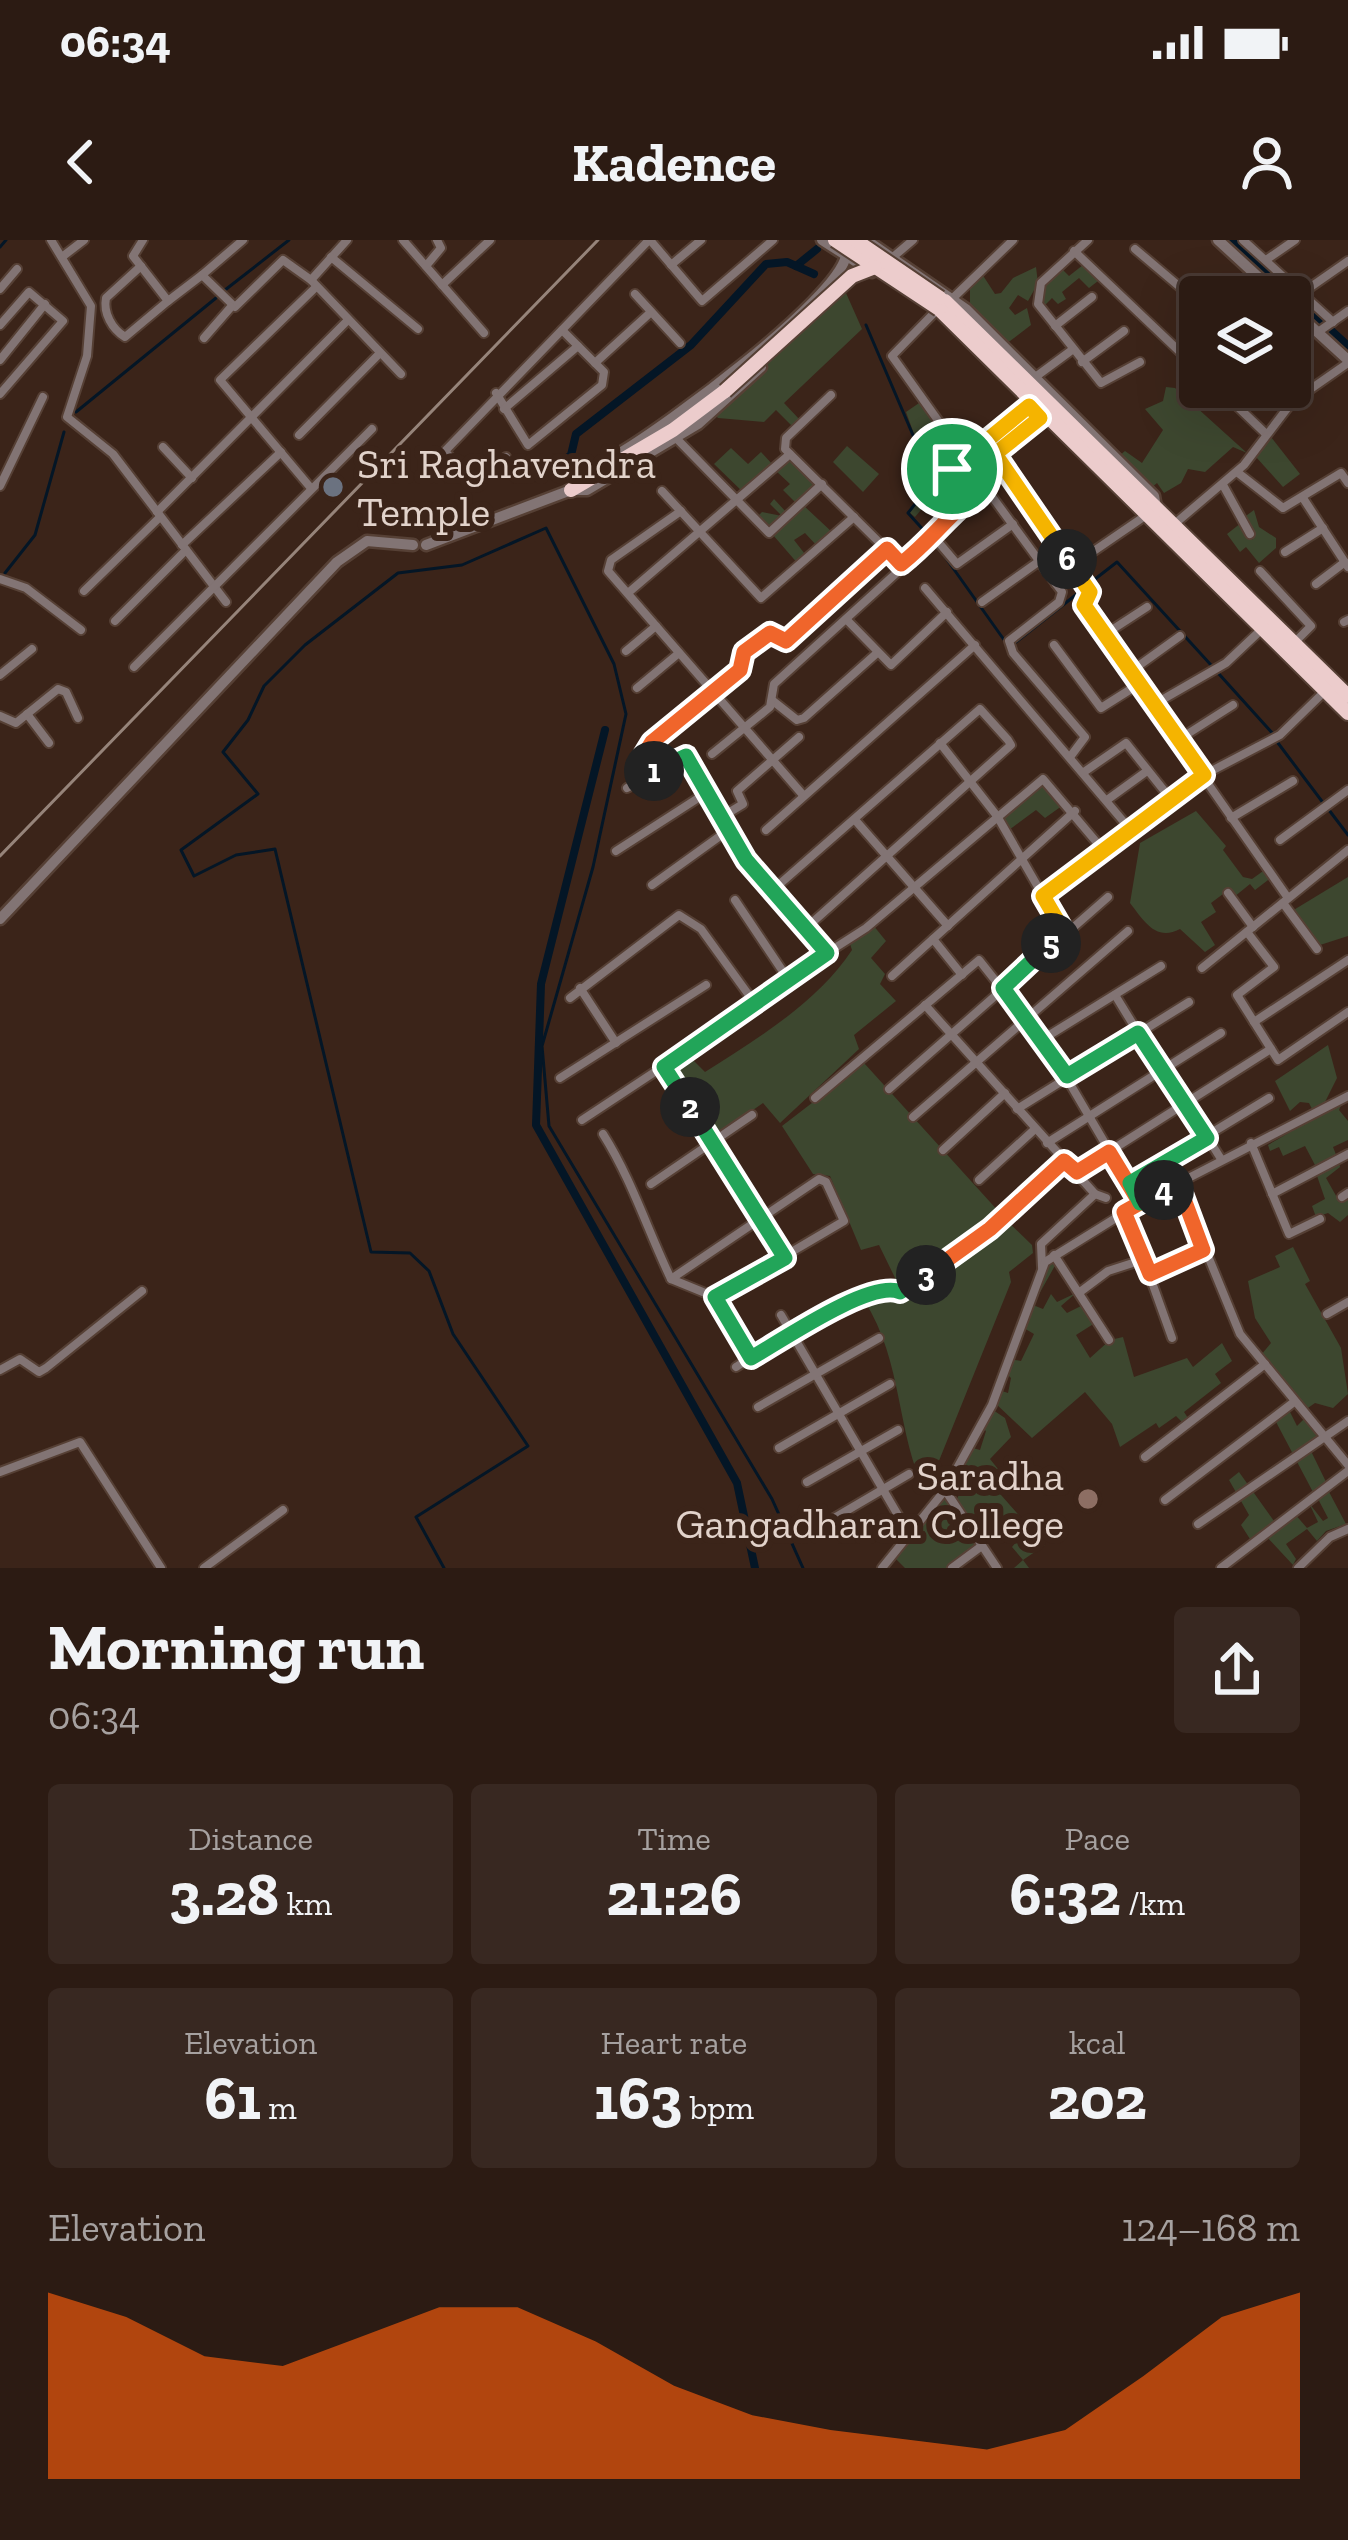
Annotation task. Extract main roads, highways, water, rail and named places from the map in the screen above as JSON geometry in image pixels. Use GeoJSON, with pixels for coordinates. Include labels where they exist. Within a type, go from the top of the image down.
{"type":"FeatureCollection","features":[{"type":"Feature","properties":{"kind":"highway"},"geometry":{"type":"LineString","coordinates":[[835,240],[942,305],[1149,514],[1171,528],[1348,696]]}},
{"type":"Feature","properties":{"kind":"highway"},"geometry":{"type":"LineString","coordinates":[[850,248],[942,305]]}},
{"type":"Feature","properties":{"kind":"highway"},"geometry":{"type":"LineString","coordinates":[[850,248],[852,276]]}},
{"type":"Feature","properties":{"kind":"highway"},"geometry":{"type":"LineString","coordinates":[[571,490],[674,430],[725,391],[852,276],[875,266]]}},
{"type":"Feature","properties":{"kind":"highway"},"geometry":{"type":"LineString","coordinates":[[1171,528],[1262,629],[1348,713]]}},
{"type":"Feature","properties":{"kind":"waterway"},"geometry":{"type":"LineString","coordinates":[[0,247],[6,240]]}},
{"type":"Feature","properties":{"kind":"waterway"},"geometry":{"type":"LineString","coordinates":[[225,290],[289,240]]}},
{"type":"Feature","properties":{"kind":"waterway"},"geometry":{"type":"LineString","coordinates":[[1233,240],[1348,346]]}},
{"type":"Feature","properties":{"kind":"waterway"},"geometry":{"type":"LineString","coordinates":[[796,266],[817,249]]}},
{"type":"Feature","properties":{"kind":"waterway"},"geometry":{"type":"LineString","coordinates":[[498,478],[539,477],[571,455],[576,434],[691,345],[766,264],[787,262],[814,274]]}},
{"type":"Feature","properties":{"kind":"waterway"},"geometry":{"type":"LineString","coordinates":[[76,412],[216,298]]}},
{"type":"Feature","properties":{"kind":"waterway"},"geometry":{"type":"LineString","coordinates":[[866,325],[930,475],[930,485],[908,513],[928,535]]}},
{"type":"Feature","properties":{"kind":"waterway"},"geometry":{"type":"LineString","coordinates":[[5,573],[35,535],[64,432]]}},
{"type":"Feature","properties":{"kind":"waterway"},"geometry":{"type":"LineString","coordinates":[[444,1568],[416,1517],[528,1446],[453,1334],[429,1271],[410,1253],[371,1252],[275,849],[236,855],[194,876],[181,850],[258,794],[223,752],[248,720],[264,686],[305,645],[398,573],[462,565],[546,528],[614,664],[626,714],[593,867],[542,1046],[549,1126],[772,1499],[803,1568]]}},
{"type":"Feature","properties":{"kind":"waterway"},"geometry":{"type":"LineString","coordinates":[[943,554],[1007,644]]}},
{"type":"Feature","properties":{"kind":"waterway"},"geometry":{"type":"LineString","coordinates":[[1090,583],[1117,562],[1211,665]]}},
{"type":"Feature","properties":{"kind":"waterway"},"geometry":{"type":"LineString","coordinates":[[1016,642],[1082,590]]}},
{"type":"Feature","properties":{"kind":"waterway"},"geometry":{"type":"LineString","coordinates":[[1219,674],[1274,735]]}},
{"type":"Feature","properties":{"kind":"waterway"},"geometry":{"type":"LineString","coordinates":[[605,730],[541,984],[536,1125],[737,1483],[755,1568]]}},
{"type":"Feature","properties":{"kind":"waterway"},"geometry":{"type":"LineString","coordinates":[[1278,743],[1324,804]]}},
{"type":"Feature","properties":{"kind":"waterway"},"geometry":{"type":"LineString","coordinates":[[1329,810],[1348,835]]}},
{"type":"Feature","properties":{"kind":"railway"},"geometry":{"type":"LineString","coordinates":[[0,856],[598,240]]}},
{"type":"Feature","properties":{"kind":"place","name":"Sri Raghavendra Temple"},"geometry":{"type":"Point","coordinates":[333,487]}},
{"type":"Feature","properties":{"kind":"place","name":"Saradha Gangadharan College"},"geometry":{"type":"Point","coordinates":[1088,1499]}}]}
